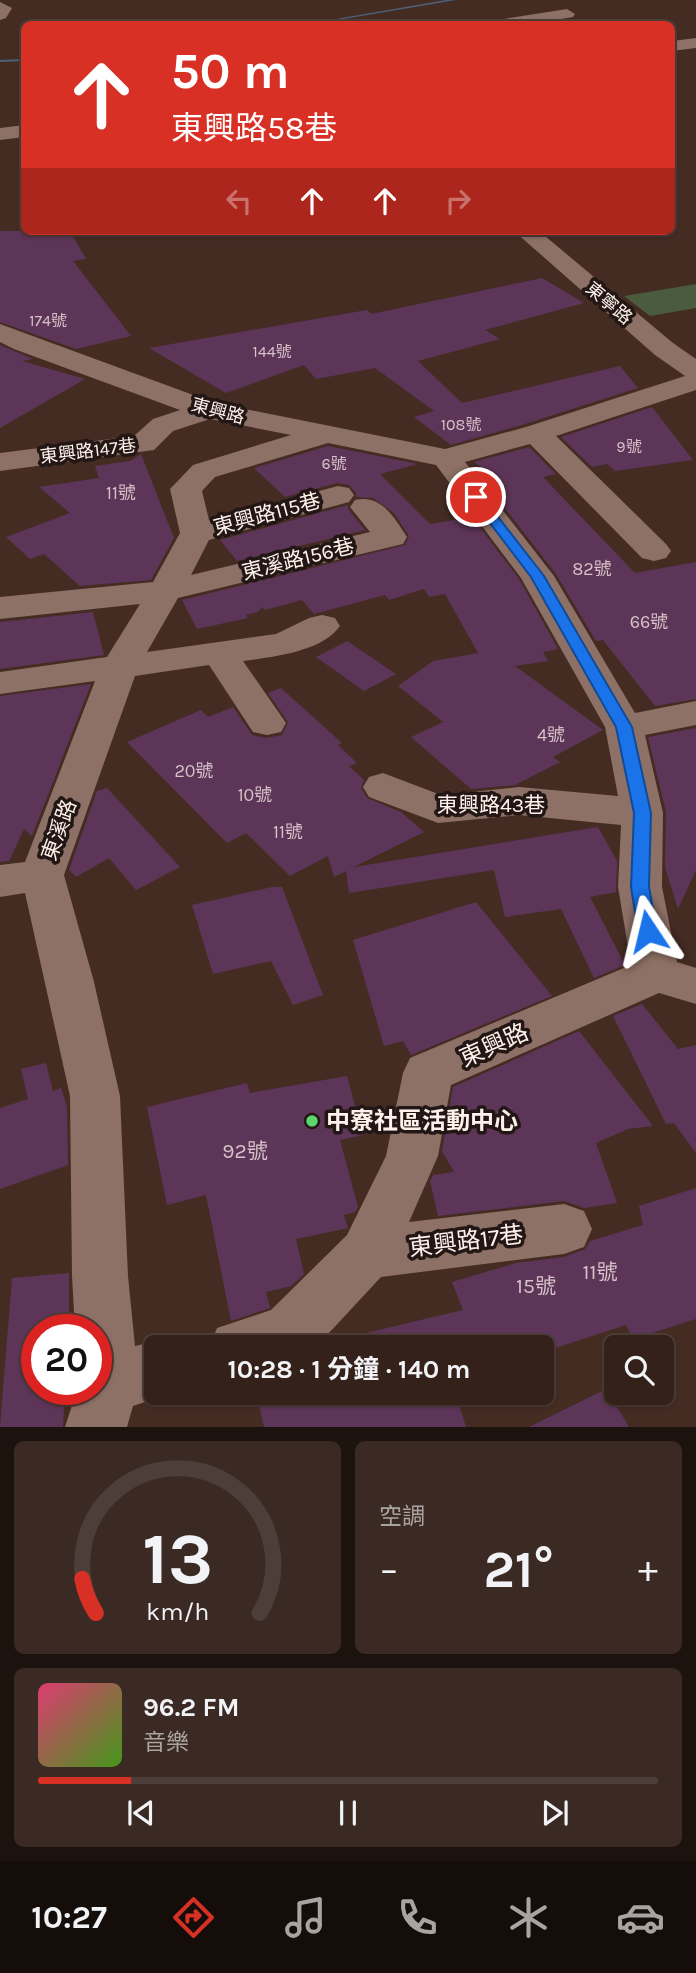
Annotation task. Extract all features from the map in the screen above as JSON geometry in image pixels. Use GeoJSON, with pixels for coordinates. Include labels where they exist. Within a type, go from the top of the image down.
{"type":"FeatureCollection","features":[{"type":"Feature","properties":{"kind":"street"},"geometry":{"type":"LineString","coordinates":[[0,6],[4,8],[0,15]]}},
{"type":"Feature","properties":{"kind":"street"},"geometry":{"type":"LineString","coordinates":[[522,21],[570,13]]}},
{"type":"Feature","properties":{"kind":"street"},"geometry":{"type":"LineString","coordinates":[[675,46],[696,43]]}},
{"type":"Feature","properties":{"kind":"street"},"geometry":{"type":"LineString","coordinates":[[0,134],[21,131]]}},
{"type":"Feature","properties":{"kind":"street","name":"東寧路"},"geometry":{"type":"LineString","coordinates":[[530,235],[664,349],[696,371]]}},
{"type":"Feature","properties":{"kind":"street","name":"東興路"},"geometry":{"type":"LineString","coordinates":[[0,332],[23,343],[208,410],[446,458],[537,576],[624,727],[642,813],[640,887],[676,980],[428,1073],[412,1156],[367,1253],[284,1335]]}},
{"type":"Feature","properties":{"kind":"street"},"geometry":{"type":"LineString","coordinates":[[446,458],[536,433],[696,380]]}},
{"type":"Feature","properties":{"kind":"street","name":"東興路147巷"},"geometry":{"type":"LineString","coordinates":[[0,462],[144,444],[163,425],[208,410]]}},
{"type":"Feature","properties":{"kind":"street"},"geometry":{"type":"LineString","coordinates":[[536,433],[654,551]]}},
{"type":"Feature","properties":{"kind":"street"},"geometry":{"type":"LineString","coordinates":[[196,533],[186,489],[204,471],[324,435]]}},
{"type":"Feature","properties":{"kind":"street","name":"東興路115巷"},"geometry":{"type":"LineString","coordinates":[[196,533],[352,501]]}},
{"type":"Feature","properties":{"kind":"street","name":"東溪路156巷"},"geometry":{"type":"LineString","coordinates":[[165,591],[391,537],[352,501]]}},
{"type":"Feature","properties":{"kind":"street","name":"東溪路"},"geometry":{"type":"LineString","coordinates":[[120,1394],[100,1276],[95,1096],[70,982],[21,878],[119,668],[196,533]]}},
{"type":"Feature","properties":{"kind":"street"},"geometry":{"type":"LineString","coordinates":[[0,608],[165,591]]}},
{"type":"Feature","properties":{"kind":"street"},"geometry":{"type":"LineString","coordinates":[[0,683],[285,644],[322,626]]}},
{"type":"Feature","properties":{"kind":"street"},"geometry":{"type":"LineString","coordinates":[[220,654],[267,723]]}},
{"type":"Feature","properties":{"kind":"street"},"geometry":{"type":"LineString","coordinates":[[624,727],[696,713]]}},
{"type":"Feature","properties":{"kind":"street","name":"東興路43巷"},"geometry":{"type":"LineString","coordinates":[[383,787],[438,809],[519,801],[642,813]]}},
{"type":"Feature","properties":{"kind":"street","name":"東興路17巷"},"geometry":{"type":"LineString","coordinates":[[367,1253],[565,1230]]}},
{"type":"Feature","properties":{"kind":"green space"},"geometry":{"type":"Polygon","coordinates":[[[696,284],[696,308],[650,316],[624,296],[696,284]]]}},
{"type":"Feature","properties":{"kind":"building"},"geometry":{"type":"Polygon","coordinates":[[[0,231],[21,231],[21,235],[72,235],[86,259],[73,261],[131,336],[76,349],[0,322],[0,231]]]}},
{"type":"Feature","properties":{"kind":"building"},"geometry":{"type":"Polygon","coordinates":[[[542,278],[584,303],[485,330],[500,339],[418,361],[462,403],[620,366],[638,388],[451,445],[414,417],[434,411],[375,368],[316,379],[304,365],[226,393],[149,348],[367,310],[371,314],[542,278]]]}},
{"type":"Feature","properties":{"kind":"building"},"geometry":{"type":"Polygon","coordinates":[[[0,345],[33,359],[22,361],[85,379],[0,428],[0,345]]]}},
{"type":"Feature","properties":{"kind":"building"},"geometry":{"type":"Polygon","coordinates":[[[652,407],[693,460],[615,471],[607,464],[592,467],[561,437],[652,407]]]}},
{"type":"Feature","properties":{"kind":"building"},"geometry":{"type":"Polygon","coordinates":[[[328,446],[418,464],[380,474],[430,524],[472,517],[519,579],[558,649],[543,652],[548,661],[515,666],[603,730],[553,757],[560,762],[515,785],[471,789],[411,737],[443,722],[398,686],[433,661],[478,653],[445,594],[429,597],[424,589],[389,600],[385,595],[314,614],[302,600],[265,610],[262,607],[258,612],[246,615],[248,618],[197,629],[182,600],[405,545],[409,536],[394,513],[373,498],[356,497],[349,485],[337,483],[285,497],[254,468],[328,446]]]}},
{"type":"Feature","properties":{"kind":"building"},"geometry":{"type":"Polygon","coordinates":[[[529,447],[556,474],[543,477],[635,573],[696,562],[696,699],[655,706],[603,640],[596,641],[556,574],[475,470],[490,474],[474,462],[529,447]]]}},
{"type":"Feature","properties":{"kind":"building"},"geometry":{"type":"Polygon","coordinates":[[[141,454],[174,538],[151,580],[80,586],[44,554],[30,559],[6,537],[70,513],[39,487],[99,478],[95,466],[130,461],[141,454]]]}},
{"type":"Feature","properties":{"kind":"building"},"geometry":{"type":"Polygon","coordinates":[[[348,505],[348,509],[365,530],[237,561],[220,540],[348,505]]]}},
{"type":"Feature","properties":{"kind":"building"},"geometry":{"type":"Polygon","coordinates":[[[93,612],[104,655],[0,669],[0,622],[93,612]]]}},
{"type":"Feature","properties":{"kind":"building"},"geometry":{"type":"Polygon","coordinates":[[[347,641],[396,674],[364,691],[316,657],[347,641]]]}},
{"type":"Feature","properties":{"kind":"building"},"geometry":{"type":"Polygon","coordinates":[[[91,684],[32,836],[24,829],[9,861],[0,862],[0,696],[91,684]]]}},
{"type":"Feature","properties":{"kind":"building"},"geometry":{"type":"Polygon","coordinates":[[[281,688],[342,743],[338,745],[357,763],[349,766],[364,780],[361,788],[367,798],[401,812],[424,832],[354,867],[598,827],[617,861],[616,892],[590,897],[625,965],[594,978],[561,909],[505,917],[494,870],[349,893],[346,871],[334,877],[328,856],[290,876],[246,833],[227,843],[127,742],[201,710],[208,717],[233,707],[252,735],[266,738],[282,735],[288,722],[268,693],[281,688]]]}},
{"type":"Feature","properties":{"kind":"building"},"geometry":{"type":"Polygon","coordinates":[[[696,728],[696,870],[678,909],[665,867],[666,812],[648,737],[696,728]]]}},
{"type":"Feature","properties":{"kind":"building"},"geometry":{"type":"Polygon","coordinates":[[[107,788],[180,867],[136,890],[109,858],[76,877],[69,870],[97,791],[107,788]]]}},
{"type":"Feature","properties":{"kind":"building"},"geometry":{"type":"Polygon","coordinates":[[[282,887],[323,995],[293,1005],[271,961],[213,974],[192,905],[282,887]]]}},
{"type":"Feature","properties":{"kind":"building"},"geometry":{"type":"Polygon","coordinates":[[[476,902],[552,996],[411,1055],[403,1041],[384,1046],[353,940],[476,902]]]}},
{"type":"Feature","properties":{"kind":"building"},"geometry":{"type":"Polygon","coordinates":[[[642,1004],[678,1049],[696,1045],[696,1153],[674,1123],[666,1124],[613,1016],[642,1004]]]}},
{"type":"Feature","properties":{"kind":"building"},"geometry":{"type":"Polygon","coordinates":[[[579,1031],[653,1126],[628,1129],[596,1143],[617,1203],[584,1208],[564,1201],[438,1216],[430,1181],[433,1175],[454,1172],[442,1151],[453,1087],[579,1031]]]}},
{"type":"Feature","properties":{"kind":"building"},"geometry":{"type":"Polygon","coordinates":[[[46,1063],[53,1091],[61,1088],[67,1107],[68,1165],[0,1189],[0,1108],[28,1099],[21,1069],[46,1063]]]}},
{"type":"Feature","properties":{"kind":"building"},"geometry":{"type":"Polygon","coordinates":[[[347,1076],[363,1135],[340,1140],[358,1207],[355,1212],[344,1215],[348,1228],[296,1239],[304,1274],[291,1286],[266,1292],[270,1308],[231,1321],[206,1195],[167,1205],[147,1107],[247,1083],[250,1093],[347,1076]]]}},
{"type":"Feature","properties":{"kind":"building"},"geometry":{"type":"Polygon","coordinates":[[[696,1188],[696,1319],[646,1335],[631,1335],[626,1325],[555,1348],[554,1335],[357,1335],[463,1310],[452,1282],[516,1263],[564,1257],[585,1249],[590,1241],[643,1225],[639,1206],[696,1188]]]}},
{"type":"Feature","properties":{"kind":"building"},"geometry":{"type":"Polygon","coordinates":[[[69,1273],[69,1314],[21,1314],[21,1405],[64,1405],[63,1427],[0,1427],[12,1278],[69,1273]]]}},
{"type":"Feature","properties":{"kind":"building"},"geometry":{"type":"Polygon","coordinates":[[[604,1390],[604,1405],[616,1405],[629,1427],[529,1427],[604,1390]]]}},
{"type":"Feature","properties":{"kind":"building"},"geometry":{"type":"Polygon","coordinates":[[[259,1405],[459,1405],[466,1427],[264,1427],[259,1405]]]}},
{"type":"Feature","properties":{"kind":"waterway"},"geometry":{"type":"LineString","coordinates":[[327,21],[454,0]]}},
{"type":"Feature","properties":{"kind":"waterway"},"geometry":{"type":"LineString","coordinates":[[0,61],[21,60]]}},
{"type":"Feature","properties":{"kind":"place","name":"中寮社區活動中心"},"geometry":{"type":"Point","coordinates":[312,1121]}},
{"type":"Feature","properties":{"kind":"route"},"geometry":{"type":"LineString","coordinates":[[476,497],[537,576],[624,727],[642,813],[640,887],[648,931]]}}]}
